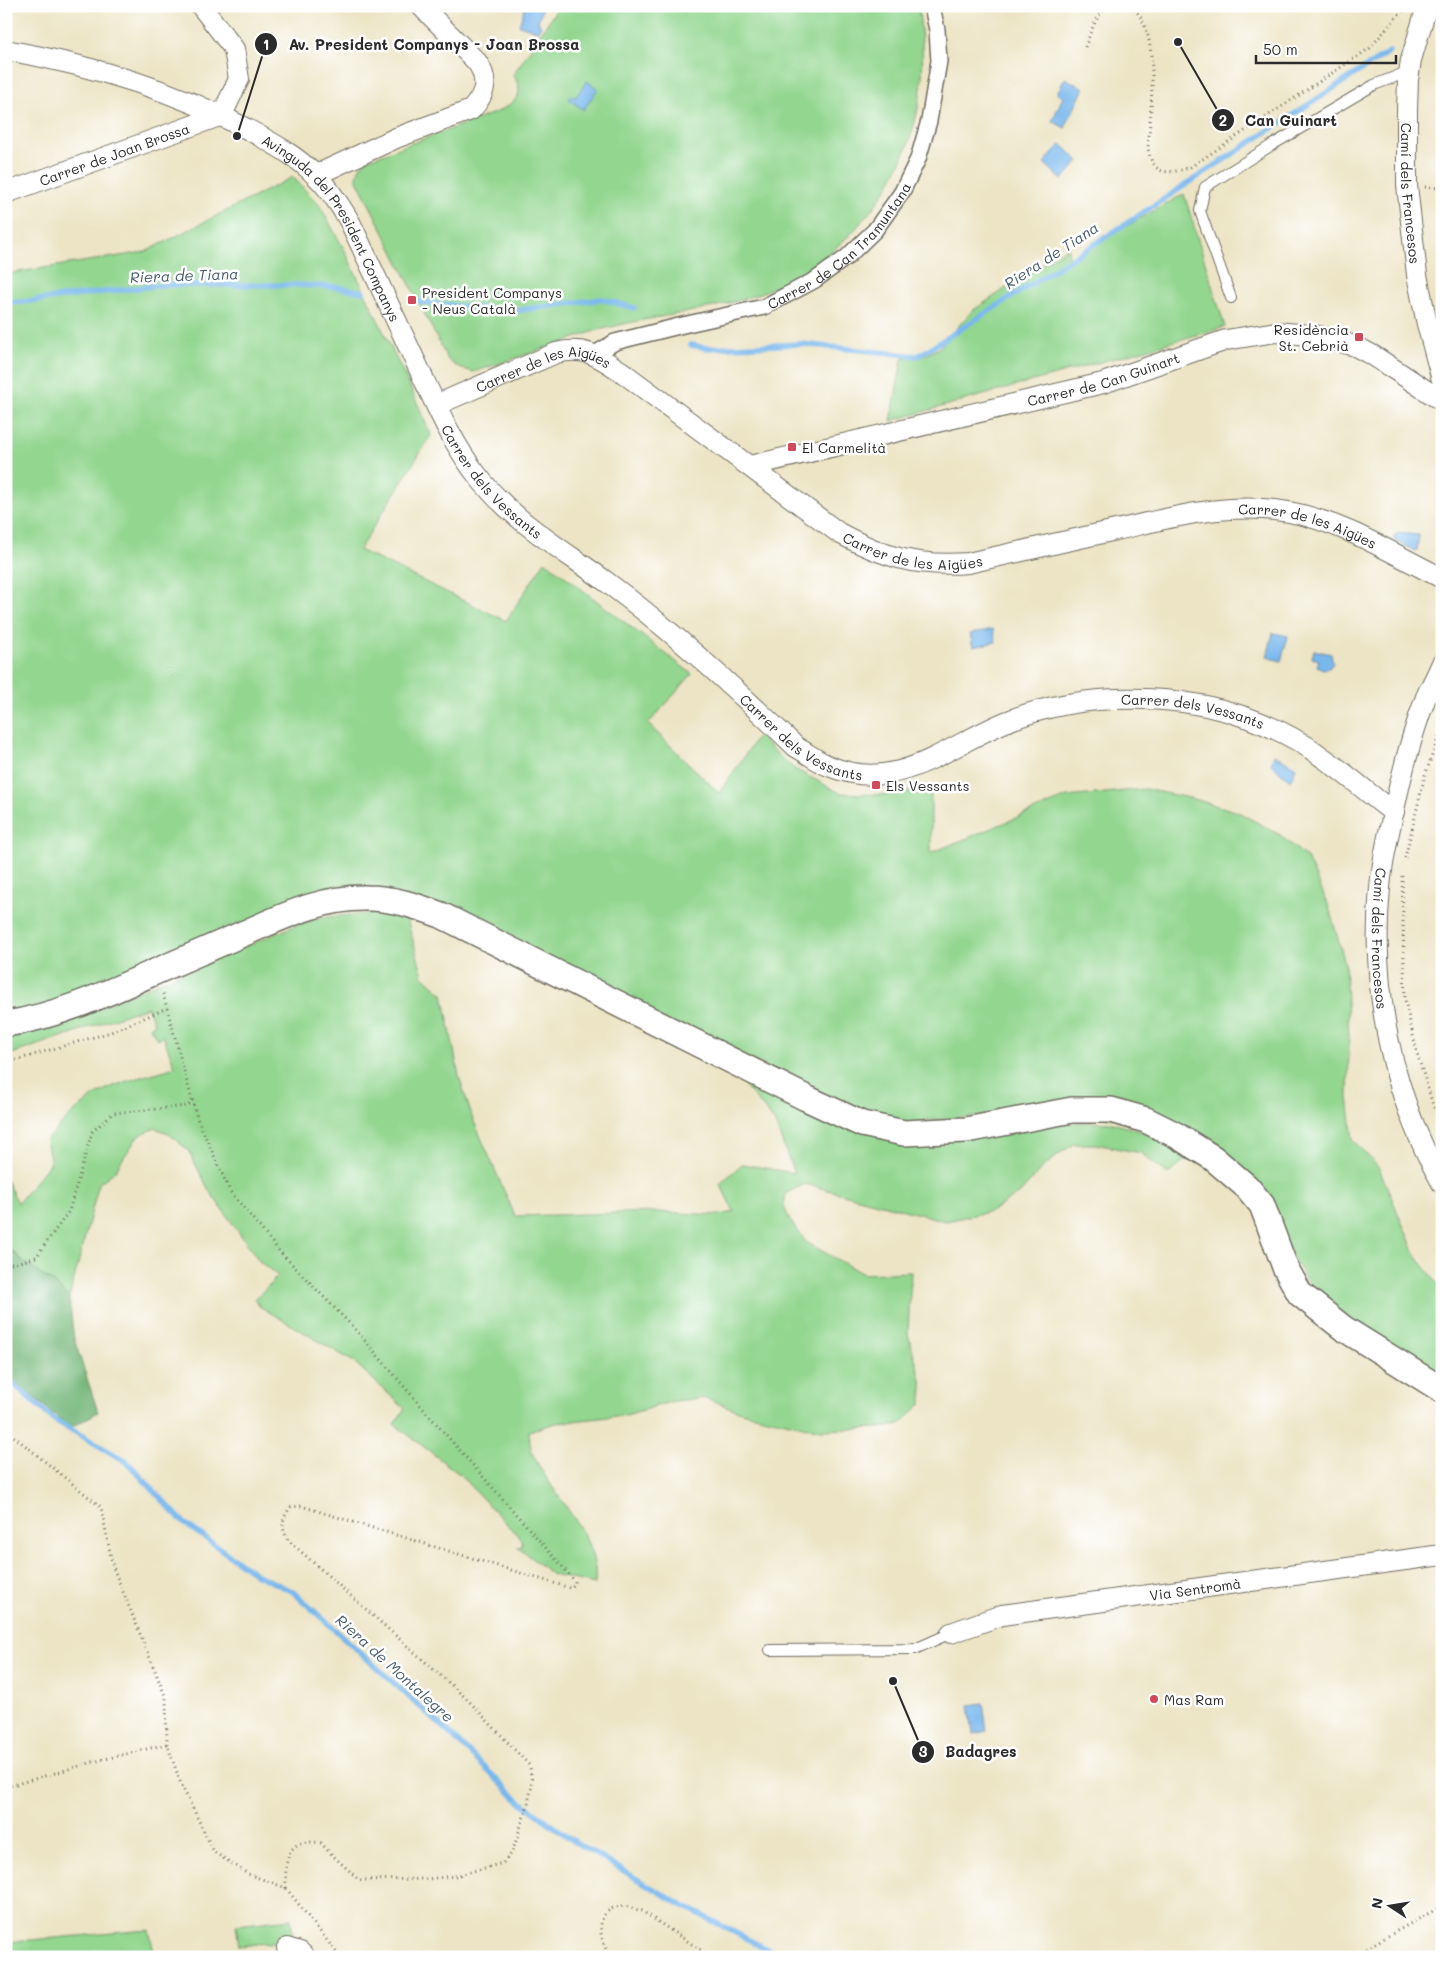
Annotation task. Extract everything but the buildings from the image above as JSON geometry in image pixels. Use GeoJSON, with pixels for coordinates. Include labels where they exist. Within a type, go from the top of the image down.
{"type":"FeatureCollection","features":[{"type":"Feature","properties":{"kind":"street"},"geometry":{"type":"LineString","coordinates":[[201,6],[234,49],[239,79],[222,115]]}},
{"type":"Feature","properties":{"kind":"street"},"geometry":{"type":"LineString","coordinates":[[316,175],[396,138],[471,110],[480,101],[485,85],[483,72],[477,62],[421,6]]}},
{"type":"Feature","properties":{"kind":"street","name":"Carrer de Can Tramuntana"},"geometry":{"type":"LineString","coordinates":[[595,354],[615,342],[764,307],[815,280],[847,257],[875,230],[902,192],[918,159],[929,121],[939,61],[937,30],[932,6]]}},
{"type":"Feature","properties":{"kind":"street","name":"Camí dels Francesos"},"geometry":{"type":"LineString","coordinates":[[1427,6],[1410,71],[1406,110],[1407,185],[1417,275],[1427,324],[1442,380]]}},
{"type":"Feature","properties":{"kind":"street","name":"Avinguda del President Companys"},"geometry":{"type":"LineString","coordinates":[[6,50],[106,73],[157,89],[222,115],[271,142],[316,175],[336,198],[350,222],[436,405]]}},
{"type":"Feature","properties":{"kind":"street","name":"Carrer de Joan Brossa"},"geometry":{"type":"LineString","coordinates":[[6,193],[222,115]]}},
{"type":"Feature","properties":{"kind":"street","name":"Carrer de Can Guinart"},"geometry":{"type":"LineString","coordinates":[[750,466],[1103,382],[1220,342],[1268,333],[1306,334],[1355,346],[1374,356],[1442,401]]}},
{"type":"Feature","properties":{"kind":"street","name":"Carrer de les Aigües"},"geometry":{"type":"LineString","coordinates":[[436,405],[556,353],[578,350],[595,354],[622,372],[839,533],[867,548],[894,558],[945,565],[968,563],[1195,512],[1238,507],[1288,512],[1319,520],[1345,530],[1442,578]]}},
{"type":"Feature","properties":{"kind":"street","name":"Carrer dels Vessants"},"geometry":{"type":"LineString","coordinates":[[436,405],[464,456],[477,475],[521,520],[547,541],[608,583],[658,623],[796,747],[830,767],[858,774],[893,774],[913,768],[970,738],[1010,720],[1057,706],[1092,700],[1125,698],[1165,700],[1198,704],[1264,724],[1320,755],[1394,812]]}},
{"type":"Feature","properties":{"kind":"street","name":"Camí dels Francesos"},"geometry":{"type":"LineString","coordinates":[[1442,663],[1426,696],[1410,745],[1386,845],[1380,889],[1378,956],[1383,1019],[1405,1099],[1432,1166],[1442,1183]]}},
{"type":"Feature","properties":{"kind":"street"},"geometry":{"type":"LineString","coordinates":[[6,1024],[55,1013],[111,993],[298,910],[334,900],[388,899],[441,915],[806,1098],[862,1124],[904,1133],[966,1130],[1072,1110],[1111,1110],[1146,1120],[1176,1135],[1213,1158],[1247,1187],[1262,1205],[1285,1266],[1300,1294],[1344,1328],[1442,1390]]}},
{"type":"Feature","properties":{"kind":"street","name":"Via Sentromà"},"geometry":{"type":"LineString","coordinates":[[950,1633],[1002,1615],[1442,1555]]}},
{"type":"Feature","properties":{"kind":"lane"},"geometry":{"type":"LineString","coordinates":[[1231,298],[1200,210],[1205,187],[1279,140],[1374,85],[1410,71]]}},
{"type":"Feature","properties":{"kind":"lane"},"geometry":{"type":"LineString","coordinates":[[770,1650],[915,1649],[950,1633]]}},
{"type":"Feature","properties":{"kind":"path"},"geometry":{"type":"LineString","coordinates":[[1085,47],[1095,22],[1110,6]]}},
{"type":"Feature","properties":{"kind":"path"},"geometry":{"type":"LineString","coordinates":[[1130,6],[1141,16],[1147,33],[1153,75],[1148,149],[1154,167],[1162,172],[1172,172],[1189,168],[1370,48],[1400,13],[1410,6]]}},
{"type":"Feature","properties":{"kind":"path"},"geometry":{"type":"LineString","coordinates":[[1404,863],[1425,775],[1442,728]]}},
{"type":"Feature","properties":{"kind":"path"},"geometry":{"type":"LineString","coordinates":[[1402,872],[1406,1000],[1417,1053],[1433,1104],[1442,1124]]}},
{"type":"Feature","properties":{"kind":"path"},"geometry":{"type":"LineString","coordinates":[[162,990],[197,1118],[230,1191],[280,1252],[354,1328],[575,1581],[575,1584],[570,1588],[301,1506],[291,1507],[283,1516],[282,1528],[288,1540],[467,1699],[530,1766],[532,1786],[512,1853],[503,1863],[455,1876],[427,1879],[359,1880],[333,1858],[321,1842],[311,1841],[292,1847],[288,1858],[286,1888]]}},
{"type":"Feature","properties":{"kind":"path"},"geometry":{"type":"LineString","coordinates":[[6,1064],[111,1032],[167,1008]]}},
{"type":"Feature","properties":{"kind":"path"},"geometry":{"type":"LineString","coordinates":[[6,1263],[13,1264],[36,1257],[69,1211],[92,1132],[114,1113],[188,1106],[192,1100]]}},
{"type":"Feature","properties":{"kind":"path"},"geometry":{"type":"LineString","coordinates":[[6,1430],[101,1507],[113,1567],[166,1698],[167,1744],[181,1784],[214,1852],[248,1874],[286,1888],[340,1957]]}},
{"type":"Feature","properties":{"kind":"path"},"geometry":{"type":"LineString","coordinates":[[6,1786],[167,1744]]}},
{"type":"Feature","properties":{"kind":"path"},"geometry":{"type":"LineString","coordinates":[[611,1957],[604,1948],[600,1937],[602,1923],[607,1912],[616,1906],[642,1911],[711,1957]]}},
{"type":"Feature","properties":{"kind":"path"},"geometry":{"type":"LineString","coordinates":[[1354,1957],[1442,1906]]}},
{"type":"Feature","properties":{"kind":"green space"},"geometry":{"type":"Polygon","coordinates":[[[559,6],[918,6],[921,32],[922,82],[910,139],[898,169],[862,222],[840,244],[814,264],[787,281],[758,294],[721,305],[596,331],[474,372],[459,368],[448,360],[357,180],[358,173],[361,166],[369,159],[497,112],[513,102],[517,98],[519,88],[513,75],[559,6]]]}},
{"type":"Feature","properties":{"kind":"green space"},"geometry":{"type":"Polygon","coordinates":[[[293,177],[320,206],[345,251],[431,435],[359,550],[506,621],[545,561],[692,674],[648,724],[719,793],[758,736],[793,768],[840,793],[885,795],[931,789],[931,853],[1067,797],[1145,789],[1194,799],[1238,812],[1280,835],[1307,858],[1328,904],[1345,963],[1349,1038],[1348,1097],[1353,1140],[1379,1168],[1416,1256],[1442,1289],[1442,1376],[1356,1324],[1312,1291],[1290,1253],[1271,1206],[1157,1118],[998,1115],[910,1122],[874,1116],[368,886],[51,1003],[6,1013],[6,274],[145,252],[293,177]]]}},
{"type":"Feature","properties":{"kind":"green space"},"geometry":{"type":"Polygon","coordinates":[[[1184,194],[1225,327],[891,421],[902,359],[923,356],[939,348],[972,311],[1068,247],[1069,258],[1184,194]]]}},
{"type":"Feature","properties":{"kind":"green space"},"geometry":{"type":"Polygon","coordinates":[[[379,913],[406,916],[423,976],[443,994],[459,1076],[472,1117],[515,1216],[657,1212],[719,1215],[734,1212],[720,1184],[742,1164],[794,1173],[774,1121],[732,1070],[839,1125],[1020,1127],[1081,1122],[1113,1123],[1143,1132],[1190,1156],[1168,1174],[1141,1153],[1095,1144],[1073,1144],[1044,1166],[1020,1193],[992,1211],[946,1221],[805,1184],[786,1193],[784,1206],[789,1219],[806,1242],[863,1274],[911,1272],[908,1334],[922,1383],[922,1403],[900,1425],[878,1428],[821,1430],[741,1412],[706,1398],[674,1401],[626,1415],[556,1423],[529,1431],[533,1454],[583,1533],[595,1567],[595,1584],[553,1575],[517,1547],[522,1546],[522,1540],[458,1473],[394,1424],[405,1409],[354,1362],[259,1306],[255,1299],[278,1276],[260,1262],[210,1192],[188,1150],[168,1133],[155,1128],[138,1136],[114,1172],[99,1183],[69,1298],[52,1281],[25,1263],[6,1245],[6,1180],[18,1203],[51,1162],[46,1141],[77,1110],[98,1094],[115,1085],[175,1067],[163,1036],[157,1039],[150,1027],[154,1024],[148,1007],[6,1056],[6,1033],[66,1021],[299,924],[325,917],[379,913]]]}},
{"type":"Feature","properties":{"kind":"green space"},"geometry":{"type":"Polygon","coordinates":[[[6,1245],[25,1263],[52,1281],[69,1298],[74,1339],[98,1412],[70,1428],[6,1374],[6,1245]]]}},
{"type":"Feature","properties":{"kind":"green space"},"geometry":{"type":"Polygon","coordinates":[[[291,1919],[293,1940],[239,1946],[236,1925],[291,1919]]]}},
{"type":"Feature","properties":{"kind":"green space"},"geometry":{"type":"Polygon","coordinates":[[[149,1930],[155,1957],[6,1957],[6,1942],[149,1930]]]}},
{"type":"Feature","properties":{"kind":"water"},"geometry":{"type":"Polygon","coordinates":[[[525,6],[543,6],[538,22],[541,25],[538,31],[519,25],[525,6]]]}},
{"type":"Feature","properties":{"kind":"water"},"geometry":{"type":"Polygon","coordinates":[[[1065,78],[1084,88],[1065,128],[1052,121],[1063,97],[1057,93],[1065,78]]]}},
{"type":"Feature","properties":{"kind":"water"},"geometry":{"type":"Polygon","coordinates":[[[587,81],[598,89],[583,110],[569,99],[571,95],[575,98],[587,81]]]}},
{"type":"Feature","properties":{"kind":"water"},"geometry":{"type":"Polygon","coordinates":[[[1061,144],[1079,161],[1062,180],[1044,163],[1061,144]]]}},
{"type":"Feature","properties":{"kind":"water"},"geometry":{"type":"Polygon","coordinates":[[[1399,533],[1419,535],[1417,550],[1415,551],[1395,541],[1394,536],[1399,533]]]}},
{"type":"Feature","properties":{"kind":"water"},"geometry":{"type":"Polygon","coordinates":[[[993,629],[996,642],[973,647],[970,634],[993,629]]]}},
{"type":"Feature","properties":{"kind":"water"},"geometry":{"type":"Polygon","coordinates":[[[1273,633],[1288,636],[1281,661],[1267,657],[1273,633]]]}},
{"type":"Feature","properties":{"kind":"water"},"geometry":{"type":"Polygon","coordinates":[[[1314,650],[1331,654],[1333,663],[1329,668],[1323,669],[1317,666],[1319,660],[1312,658],[1314,650]]]}},
{"type":"Feature","properties":{"kind":"water"},"geometry":{"type":"Polygon","coordinates":[[[1274,754],[1296,767],[1291,781],[1271,764],[1274,754]]]}},
{"type":"Feature","properties":{"kind":"water"},"geometry":{"type":"Polygon","coordinates":[[[983,1703],[987,1731],[973,1734],[969,1705],[983,1703]]]}},
{"type":"Feature","properties":{"kind":"waterway","name":"Riera de Tiana"},"geometry":{"type":"LineString","coordinates":[[691,345],[707,348],[801,344],[918,356],[1098,242],[1389,52]]}},
{"type":"Feature","properties":{"kind":"waterway","name":"Riera de Tiana"},"geometry":{"type":"LineString","coordinates":[[6,302],[22,302],[162,285],[297,285],[337,287],[363,292]]}},
{"type":"Feature","properties":{"kind":"waterway","name":"Riera de Tiana"},"geometry":{"type":"LineString","coordinates":[[416,301],[514,311],[602,299],[634,308]]}},
{"type":"Feature","properties":{"kind":"waterway","name":"Riera de Montalegre"},"geometry":{"type":"LineString","coordinates":[[6,1377],[53,1419],[127,1462],[184,1523],[257,1575],[292,1591],[447,1731],[517,1799],[575,1842],[676,1902],[782,1957]]}},
{"type":"Feature","properties":{"kind":"place","name":"Can Guinart"},"geometry":{"type":"Point","coordinates":[1178,42]}},
{"type":"Feature","properties":{"kind":"place","name":"Av. President Companys - Joan Brossa"},"geometry":{"type":"Point","coordinates":[237,136]}},
{"type":"Feature","properties":{"kind":"place","name":"President Companys - Neus Català"},"geometry":{"type":"Point","coordinates":[412,300]}},
{"type":"Feature","properties":{"kind":"place","name":"Residència St. Cebrià"},"geometry":{"type":"Point","coordinates":[1359,337]}},
{"type":"Feature","properties":{"kind":"place","name":"El Carmelità"},"geometry":{"type":"Point","coordinates":[792,447]}},
{"type":"Feature","properties":{"kind":"place","name":"Els Vessants"},"geometry":{"type":"Point","coordinates":[876,785]}},
{"type":"Feature","properties":{"kind":"place","name":"Badagres"},"geometry":{"type":"Point","coordinates":[893,1681]}},
{"type":"Feature","properties":{"kind":"place","name":"Mas Ram"},"geometry":{"type":"Point","coordinates":[1154,1699]}}]}
